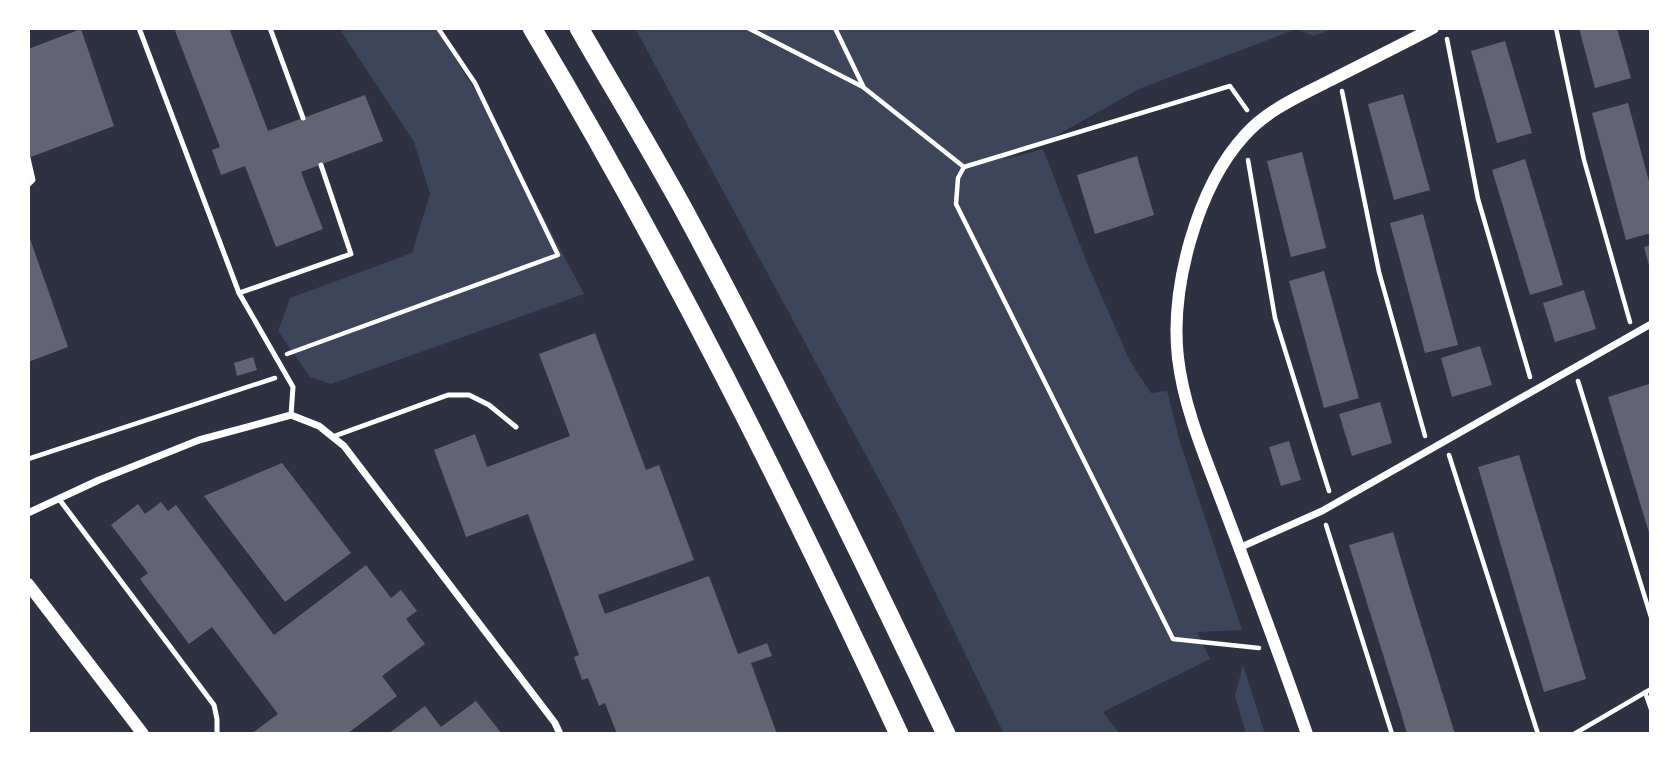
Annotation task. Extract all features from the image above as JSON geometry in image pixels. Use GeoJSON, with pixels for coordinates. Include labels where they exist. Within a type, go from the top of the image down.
{"type":"FeatureCollection","features":[{"type":"Feature","properties":{"kind":"highway"},"geometry":{"type":"LineString","coordinates":[[532,28],[618,178],[745,417],[838,603],[899,734]]}},
{"type":"Feature","properties":{"kind":"highway"},"geometry":{"type":"LineString","coordinates":[[579,28],[683,209],[769,371],[947,733]]}},
{"type":"Feature","properties":{"kind":"street"},"geometry":{"type":"LineString","coordinates":[[1307,734],[1185,394],[1176,328],[1180,285],[1189,239],[1205,201],[1221,166],[1244,135],[1281,106],[1433,28]]}},
{"type":"Feature","properties":{"kind":"street"},"geometry":{"type":"LineString","coordinates":[[1239,548],[1322,511],[1651,324]]}},
{"type":"Feature","properties":{"kind":"street"},"geometry":{"type":"LineString","coordinates":[[28,513],[99,480],[199,440],[291,415],[319,426],[344,446],[555,723],[560,734]]}},
{"type":"Feature","properties":{"kind":"street"},"geometry":{"type":"LineString","coordinates":[[28,584],[143,734]]}},
{"type":"Feature","properties":{"kind":"lane"},"geometry":{"type":"LineString","coordinates":[[139,28],[239,293],[293,387],[291,415]]}},
{"type":"Feature","properties":{"kind":"lane"},"geometry":{"type":"LineString","coordinates":[[270,28],[303,118]]}},
{"type":"Feature","properties":{"kind":"lane"},"geometry":{"type":"LineString","coordinates":[[28,158],[33,180],[28,186]]}},
{"type":"Feature","properties":{"kind":"lane"},"geometry":{"type":"LineString","coordinates":[[239,293],[351,254],[321,165]]}},
{"type":"Feature","properties":{"kind":"lane"},"geometry":{"type":"LineString","coordinates":[[332,437],[448,395],[470,395],[489,405],[516,427]]}},
{"type":"Feature","properties":{"kind":"lane"},"geometry":{"type":"LineString","coordinates":[[59,499],[214,705],[217,734]]}},
{"type":"Feature","properties":{"kind":"path"},"geometry":{"type":"LineString","coordinates":[[276,358],[558,255],[475,83],[438,28]]}},
{"type":"Feature","properties":{"kind":"path"},"geometry":{"type":"LineString","coordinates":[[748,28],[863,87],[964,167]]}},
{"type":"Feature","properties":{"kind":"path"},"geometry":{"type":"LineString","coordinates":[[835,28],[863,87]]}},
{"type":"Feature","properties":{"kind":"path"},"geometry":{"type":"LineString","coordinates":[[1444,28],[1478,199],[1534,390]]}},
{"type":"Feature","properties":{"kind":"path"},"geometry":{"type":"LineString","coordinates":[[1556,28],[1584,160],[1633,334]]}},
{"type":"Feature","properties":{"kind":"path"},"geometry":{"type":"LineString","coordinates":[[1339,76],[1379,272],[1429,450]]}},
{"type":"Feature","properties":{"kind":"path"},"geometry":{"type":"LineString","coordinates":[[1256,124],[1230,86],[964,167],[958,178],[956,204],[1172,639],[1278,649]]}},
{"type":"Feature","properties":{"kind":"path"},"geometry":{"type":"LineString","coordinates":[[1244,135],[1275,318],[1333,504]]}},
{"type":"Feature","properties":{"kind":"path"},"geometry":{"type":"LineString","coordinates":[[1574,368],[1651,617]]}},
{"type":"Feature","properties":{"kind":"path"},"geometry":{"type":"LineString","coordinates":[[28,459],[286,375]]}},
{"type":"Feature","properties":{"kind":"path"},"geometry":{"type":"LineString","coordinates":[[1444,441],[1538,734]]}},
{"type":"Feature","properties":{"kind":"path"},"geometry":{"type":"LineString","coordinates":[[1322,511],[1392,734]]}},
{"type":"Feature","properties":{"kind":"path"},"geometry":{"type":"LineString","coordinates":[[1574,734],[1648,690],[1651,709]]}},
{"type":"Feature","properties":{"kind":"shaded area"},"geometry":{"type":"Polygon","coordinates":[[[339,28],[436,28],[482,101],[584,294],[331,384],[310,377],[278,331],[290,298],[412,253],[430,194],[414,142],[339,28]]]}},
{"type":"Feature","properties":{"kind":"shaded area"},"geometry":{"type":"Polygon","coordinates":[[[635,28],[1334,28],[1314,36],[1296,29],[1139,89],[1038,146],[1002,160],[1043,149],[1087,263],[1130,361],[1151,393],[1167,391],[1179,439],[1242,630],[1197,632],[1210,659],[1103,712],[1120,734],[1004,734],[896,511],[635,28]]]}},
{"type":"Feature","properties":{"kind":"shaded area"},"geometry":{"type":"Polygon","coordinates":[[[1243,665],[1265,734],[1246,734],[1235,696],[1243,665]]]}},
{"type":"Feature","properties":{"kind":"building"},"geometry":{"type":"Polygon","coordinates":[[[174,28],[229,28],[268,131],[365,95],[383,141],[301,172],[323,229],[276,247],[245,166],[221,175],[212,150],[220,147],[174,28]]]}},
{"type":"Feature","properties":{"kind":"building"},"geometry":{"type":"Polygon","coordinates":[[[1579,28],[1617,28],[1631,78],[1595,88],[1579,28]]]}},
{"type":"Feature","properties":{"kind":"building"},"geometry":{"type":"Polygon","coordinates":[[[81,29],[114,126],[28,158],[28,49],[81,29]]]}},
{"type":"Feature","properties":{"kind":"building"},"geometry":{"type":"Polygon","coordinates":[[[1505,41],[1532,133],[1497,143],[1471,51],[1505,41]]]}},
{"type":"Feature","properties":{"kind":"building"},"geometry":{"type":"Polygon","coordinates":[[[1403,94],[1430,190],[1394,200],[1368,104],[1403,94]]]}},
{"type":"Feature","properties":{"kind":"building"},"geometry":{"type":"Polygon","coordinates":[[[1628,103],[1651,189],[1651,233],[1626,240],[1592,113],[1628,103]]]}},
{"type":"Feature","properties":{"kind":"building"},"geometry":{"type":"Polygon","coordinates":[[[1302,152],[1326,248],[1291,257],[1267,161],[1302,152]]]}},
{"type":"Feature","properties":{"kind":"building"},"geometry":{"type":"Polygon","coordinates":[[[1137,156],[1154,215],[1095,234],[1077,175],[1137,156]]]}},
{"type":"Feature","properties":{"kind":"building"},"geometry":{"type":"Polygon","coordinates":[[[1525,159],[1563,285],[1530,295],[1492,170],[1525,159]]]}},
{"type":"Feature","properties":{"kind":"building"},"geometry":{"type":"Polygon","coordinates":[[[1423,214],[1458,345],[1425,353],[1390,223],[1423,214]]]}},
{"type":"Feature","properties":{"kind":"building"},"geometry":{"type":"Polygon","coordinates":[[[28,233],[68,347],[28,362],[28,233]]]}},
{"type":"Feature","properties":{"kind":"building"},"geometry":{"type":"Polygon","coordinates":[[[1651,245],[1651,268],[1650,269],[1644,247],[1651,245]]]}},
{"type":"Feature","properties":{"kind":"building"},"geometry":{"type":"Polygon","coordinates":[[[1324,271],[1359,398],[1324,408],[1289,281],[1324,271]]]}},
{"type":"Feature","properties":{"kind":"building"},"geometry":{"type":"Polygon","coordinates":[[[1584,290],[1596,329],[1555,342],[1543,303],[1584,290]]]}},
{"type":"Feature","properties":{"kind":"building"},"geometry":{"type":"Polygon","coordinates":[[[595,333],[646,470],[659,465],[694,560],[598,595],[605,614],[709,576],[738,654],[767,643],[772,656],[751,663],[777,734],[617,734],[605,703],[599,706],[588,678],[582,680],[574,657],[579,655],[528,514],[466,537],[434,450],[475,434],[487,467],[570,436],[539,354],[595,333]]]}},
{"type":"Feature","properties":{"kind":"building"},"geometry":{"type":"Polygon","coordinates":[[[1480,346],[1492,385],[1452,397],[1441,358],[1480,346]]]}},
{"type":"Feature","properties":{"kind":"building"},"geometry":{"type":"Polygon","coordinates":[[[253,357],[257,370],[237,376],[234,363],[253,357]]]}},
{"type":"Feature","properties":{"kind":"building"},"geometry":{"type":"Polygon","coordinates":[[[1649,384],[1651,392],[1650,536],[1608,397],[1649,384]]]}},
{"type":"Feature","properties":{"kind":"building"},"geometry":{"type":"Polygon","coordinates":[[[1380,402],[1392,443],[1352,456],[1339,414],[1380,402]]]}},
{"type":"Feature","properties":{"kind":"building"},"geometry":{"type":"Polygon","coordinates":[[[1289,441],[1301,480],[1281,486],[1269,447],[1289,441]]]}},
{"type":"Feature","properties":{"kind":"building"},"geometry":{"type":"Polygon","coordinates":[[[1519,455],[1586,679],[1544,692],[1478,467],[1519,455]]]}},
{"type":"Feature","properties":{"kind":"building"},"geometry":{"type":"Polygon","coordinates":[[[282,463],[351,553],[285,602],[204,496],[282,463]]]}},
{"type":"Feature","properties":{"kind":"building"},"geometry":{"type":"Polygon","coordinates":[[[161,502],[168,511],[176,505],[274,635],[366,565],[391,598],[401,590],[417,611],[406,619],[425,644],[382,676],[397,696],[347,734],[251,734],[278,714],[212,627],[189,644],[140,579],[148,573],[111,525],[138,504],[145,514],[161,502]]]}},
{"type":"Feature","properties":{"kind":"building"},"geometry":{"type":"Polygon","coordinates":[[[1393,532],[1455,734],[1407,734],[1349,545],[1393,532]]]}},
{"type":"Feature","properties":{"kind":"building"},"geometry":{"type":"Polygon","coordinates":[[[476,701],[502,734],[388,734],[425,706],[441,727],[476,701]]]}}]}
